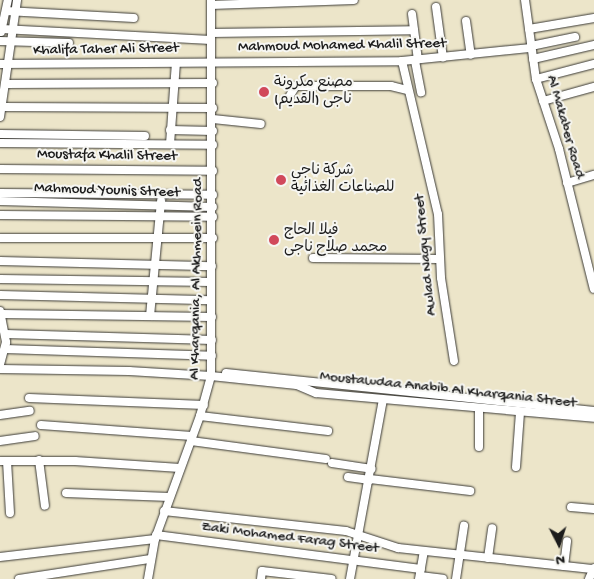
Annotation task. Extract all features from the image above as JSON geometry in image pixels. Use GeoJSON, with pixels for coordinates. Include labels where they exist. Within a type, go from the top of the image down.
{"type":"FeatureCollection","features":[{"type":"Feature","properties":{"kind":"street"},"geometry":{"type":"LineString","coordinates":[[1,36],[8,0]]}},
{"type":"Feature","properties":{"kind":"street"},"geometry":{"type":"LineString","coordinates":[[0,117],[5,84],[3,64],[17,0]]}},
{"type":"Feature","properties":{"kind":"street"},"geometry":{"type":"LineString","coordinates":[[211,2],[354,0]]}},
{"type":"Feature","properties":{"kind":"street","name":"Al Makaber Road"},"geometry":{"type":"LineString","coordinates":[[525,0],[536,79],[560,149],[594,289]]}},
{"type":"Feature","properties":{"kind":"street","name":"Al Kharqania, Al Akhmeein Road"},"geometry":{"type":"LineString","coordinates":[[148,579],[155,537],[204,405],[211,374],[213,83],[211,2]]}},
{"type":"Feature","properties":{"kind":"street"},"geometry":{"type":"LineString","coordinates":[[436,7],[443,58]]}},
{"type":"Feature","properties":{"kind":"street"},"geometry":{"type":"LineString","coordinates":[[6,10],[134,18]]}},
{"type":"Feature","properties":{"kind":"street"},"geometry":{"type":"LineString","coordinates":[[412,14],[420,92]]}},
{"type":"Feature","properties":{"kind":"street"},"geometry":{"type":"LineString","coordinates":[[529,29],[594,18]]}},
{"type":"Feature","properties":{"kind":"street"},"geometry":{"type":"LineString","coordinates":[[466,21],[470,55]]}},
{"type":"Feature","properties":{"kind":"street"},"geometry":{"type":"LineString","coordinates":[[1,36],[11,30],[211,37],[414,30]]}},
{"type":"Feature","properties":{"kind":"street"},"geometry":{"type":"LineString","coordinates":[[1,36],[9,41],[69,43]]}},
{"type":"Feature","properties":{"kind":"street","name":"Mahmoud Mohamed Khalil Street"},"geometry":{"type":"LineString","coordinates":[[212,63],[416,60],[531,47],[575,37]]}},
{"type":"Feature","properties":{"kind":"street"},"geometry":{"type":"LineString","coordinates":[[533,59],[594,45]]}},
{"type":"Feature","properties":{"kind":"street","name":"Awlad Nagy Street"},"geometry":{"type":"LineString","coordinates":[[402,61],[407,90],[424,146],[434,192],[440,259],[454,361]]}},
{"type":"Feature","properties":{"kind":"street","name":"Moustafa Khalil Street"},"geometry":{"type":"LineString","coordinates":[[170,144],[176,63]]}},
{"type":"Feature","properties":{"kind":"street","name":"Khalifa Taher Ali Street"},"geometry":{"type":"LineString","coordinates":[[3,64],[212,63]]}},
{"type":"Feature","properties":{"kind":"street"},"geometry":{"type":"LineString","coordinates":[[536,79],[594,64]]}},
{"type":"Feature","properties":{"kind":"street"},"geometry":{"type":"LineString","coordinates":[[5,84],[213,83]]}},
{"type":"Feature","properties":{"kind":"street"},"geometry":{"type":"LineString","coordinates":[[289,97],[296,86],[391,86],[407,90]]}},
{"type":"Feature","properties":{"kind":"street"},"geometry":{"type":"LineString","coordinates":[[543,101],[594,87]]}},
{"type":"Feature","properties":{"kind":"street"},"geometry":{"type":"LineString","coordinates":[[2,107],[213,108]]}},
{"type":"Feature","properties":{"kind":"street"},"geometry":{"type":"LineString","coordinates":[[213,119],[261,124]]}},
{"type":"Feature","properties":{"kind":"street"},"geometry":{"type":"LineString","coordinates":[[170,130],[213,131]]}},
{"type":"Feature","properties":{"kind":"street"},"geometry":{"type":"LineString","coordinates":[[0,134],[145,136]]}},
{"type":"Feature","properties":{"kind":"street"},"geometry":{"type":"LineString","coordinates":[[0,143],[213,145]]}},
{"type":"Feature","properties":{"kind":"street","name":"Moustafa Khalil Street"},"geometry":{"type":"LineString","coordinates":[[0,169],[213,171]]}},
{"type":"Feature","properties":{"kind":"street"},"geometry":{"type":"LineString","coordinates":[[567,184],[594,175]]}},
{"type":"Feature","properties":{"kind":"street"},"geometry":{"type":"LineString","coordinates":[[0,193],[213,195]]}},
{"type":"Feature","properties":{"kind":"street"},"geometry":{"type":"LineString","coordinates":[[150,316],[159,238],[161,196]]}},
{"type":"Feature","properties":{"kind":"street","name":"Mahmoud Younis Street"},"geometry":{"type":"LineString","coordinates":[[0,201],[213,207]]}},
{"type":"Feature","properties":{"kind":"street"},"geometry":{"type":"LineString","coordinates":[[0,215],[213,217]]}},
{"type":"Feature","properties":{"kind":"street"},"geometry":{"type":"LineString","coordinates":[[0,238],[213,238]]}},
{"type":"Feature","properties":{"kind":"street"},"geometry":{"type":"LineString","coordinates":[[313,258],[440,259]]}},
{"type":"Feature","properties":{"kind":"street"},"geometry":{"type":"LineString","coordinates":[[0,261],[212,266]]}},
{"type":"Feature","properties":{"kind":"street"},"geometry":{"type":"LineString","coordinates":[[0,279],[212,282]]}},
{"type":"Feature","properties":{"kind":"street"},"geometry":{"type":"LineString","coordinates":[[0,295],[211,300]]}},
{"type":"Feature","properties":{"kind":"street"},"geometry":{"type":"LineString","coordinates":[[211,374],[0,367],[5,350],[1,313],[212,317]]}},
{"type":"Feature","properties":{"kind":"street"},"geometry":{"type":"LineString","coordinates":[[4,331],[212,340]]}},
{"type":"Feature","properties":{"kind":"street"},"geometry":{"type":"LineString","coordinates":[[5,350],[212,356]]}},
{"type":"Feature","properties":{"kind":"street","name":"Moustawdaa Anabib Al Kharqania Street"},"geometry":{"type":"LineString","coordinates":[[211,374],[297,385],[316,393],[594,418]]}},
{"type":"Feature","properties":{"kind":"street","name":"Moustawdaa Anabib Al Kharqania Street"},"geometry":{"type":"LineString","coordinates":[[211,374],[594,411]]}},
{"type":"Feature","properties":{"kind":"street"},"geometry":{"type":"LineString","coordinates":[[28,398],[204,405]]}},
{"type":"Feature","properties":{"kind":"street"},"geometry":{"type":"LineString","coordinates":[[350,579],[370,480],[383,400]]}},
{"type":"Feature","properties":{"kind":"street"},"geometry":{"type":"LineString","coordinates":[[479,446],[480,408]]}},
{"type":"Feature","properties":{"kind":"street"},"geometry":{"type":"LineString","coordinates":[[0,416],[30,411]]}},
{"type":"Feature","properties":{"kind":"street"},"geometry":{"type":"LineString","coordinates":[[516,467],[520,412]]}},
{"type":"Feature","properties":{"kind":"street"},"geometry":{"type":"LineString","coordinates":[[200,416],[328,431]]}},
{"type":"Feature","properties":{"kind":"street"},"geometry":{"type":"LineString","coordinates":[[41,425],[191,438],[372,469]]}},
{"type":"Feature","properties":{"kind":"street"},"geometry":{"type":"LineString","coordinates":[[0,441],[35,436]]}},
{"type":"Feature","properties":{"kind":"street"},"geometry":{"type":"LineString","coordinates":[[10,513],[3,461],[39,460],[180,468]]}},
{"type":"Feature","properties":{"kind":"street"},"geometry":{"type":"LineString","coordinates":[[39,460],[45,506]]}},
{"type":"Feature","properties":{"kind":"street"},"geometry":{"type":"LineString","coordinates":[[348,477],[470,491]]}},
{"type":"Feature","properties":{"kind":"street"},"geometry":{"type":"LineString","coordinates":[[66,493],[169,497]]}},
{"type":"Feature","properties":{"kind":"street"},"geometry":{"type":"LineString","coordinates":[[571,507],[594,509]]}},
{"type":"Feature","properties":{"kind":"street"},"geometry":{"type":"LineString","coordinates":[[164,511],[358,534],[391,546],[424,551],[593,569],[589,579]]}},
{"type":"Feature","properties":{"kind":"street"},"geometry":{"type":"LineString","coordinates":[[456,579],[464,526]]}},
{"type":"Feature","properties":{"kind":"street"},"geometry":{"type":"LineString","coordinates":[[488,558],[492,528]]}},
{"type":"Feature","properties":{"kind":"street","name":"Zaki Mohamed Farag Street"},"geometry":{"type":"LineString","coordinates":[[0,557],[155,537],[353,560],[443,579]]}},
{"type":"Feature","properties":{"kind":"street"},"geometry":{"type":"LineString","coordinates":[[564,566],[567,541]]}},
{"type":"Feature","properties":{"kind":"street"},"geometry":{"type":"LineString","coordinates":[[420,575],[424,551]]}},
{"type":"Feature","properties":{"kind":"street"},"geometry":{"type":"LineString","coordinates":[[19,579],[150,560]]}},
{"type":"Feature","properties":{"kind":"street"},"geometry":{"type":"LineString","coordinates":[[261,575],[332,579]]}},
{"type":"Feature","properties":{"kind":"place","name":"مصنع مكرونة ناجى (القديم)"},"geometry":{"type":"Point","coordinates":[264,92]}},
{"type":"Feature","properties":{"kind":"place","name":"شركة ناجى للصناعات الغذائية"},"geometry":{"type":"Point","coordinates":[281,180]}},
{"type":"Feature","properties":{"kind":"place","name":"فيلا الحاج محمد صلاح ناجى"},"geometry":{"type":"Point","coordinates":[274,240]}}]}
